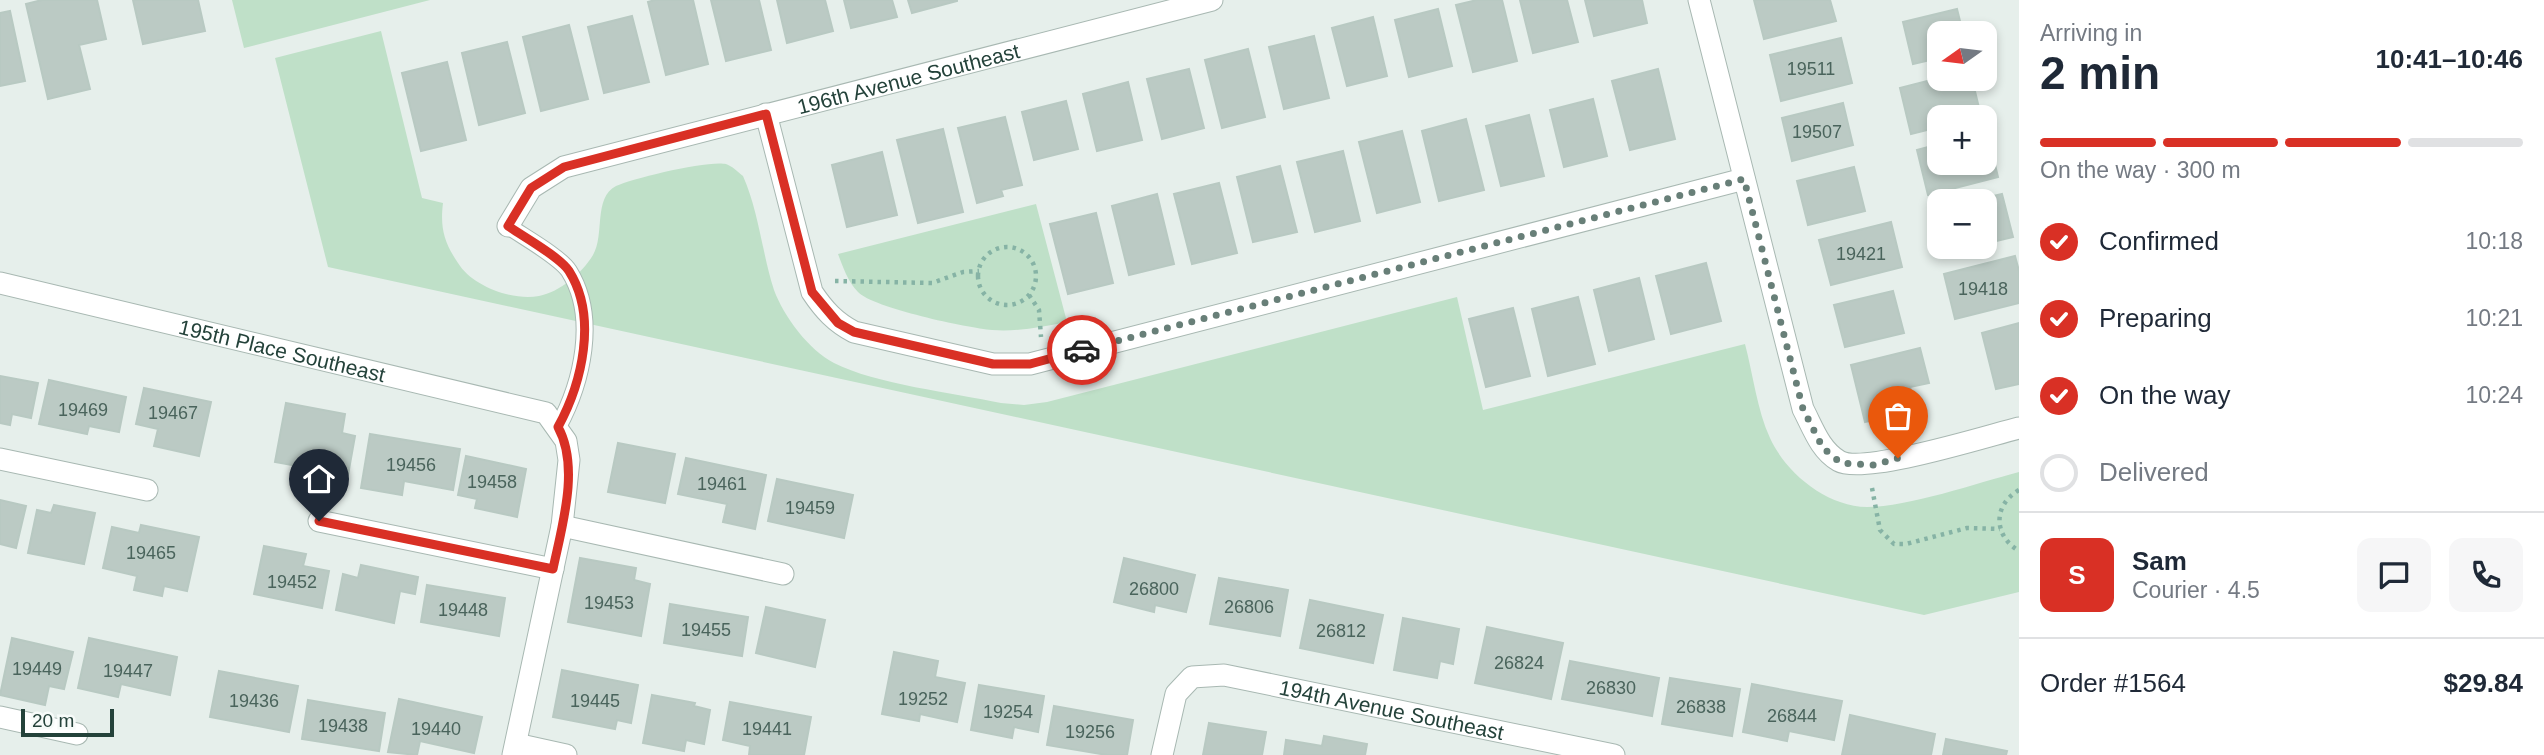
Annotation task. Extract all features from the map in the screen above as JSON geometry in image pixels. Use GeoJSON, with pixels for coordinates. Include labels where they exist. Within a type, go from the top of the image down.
{"type":"FeatureCollection","features":[{"type":"Feature","properties":{"kind":"street","name":"196th Avenue Southeast"},"geometry":{"type":"LineString","coordinates":[[508,226],[531,188],[564,167],[1212,0]]}},
{"type":"Feature","properties":{"kind":"street"},"geometry":{"type":"LineString","coordinates":[[1699,0],[1803,409],[1823,448],[1841,463],[1866,464],[2019,428]]}},
{"type":"Feature","properties":{"kind":"street"},"geometry":{"type":"LineString","coordinates":[[766,114],[810,286],[824,309],[838,323],[854,332],[993,364],[1030,364],[1744,179]]}},
{"type":"Feature","properties":{"kind":"street","name":"195th Place Southeast"},"geometry":{"type":"LineString","coordinates":[[0,284],[531,407],[546,413],[558,427]]}},
{"type":"Feature","properties":{"kind":"street"},"geometry":{"type":"LineString","coordinates":[[558,427],[566,441],[569,460],[562,526],[514,749],[566,755]]}},
{"type":"Feature","properties":{"kind":"street"},"geometry":{"type":"LineString","coordinates":[[0,458],[147,490]]}},
{"type":"Feature","properties":{"kind":"street"},"geometry":{"type":"LineString","coordinates":[[319,521],[553,569]]}},
{"type":"Feature","properties":{"kind":"street"},"geometry":{"type":"LineString","coordinates":[[562,526],[783,574]]}},
{"type":"Feature","properties":{"kind":"street","name":"194th Avenue Southeast"},"geometry":{"type":"LineString","coordinates":[[1161,755],[1176,694],[1192,677],[1224,675],[1614,755]]}},
{"type":"Feature","properties":{"kind":"street"},"geometry":{"type":"LineString","coordinates":[[0,717],[76,734]]}},
{"type":"Feature","properties":{"kind":"lane"},"geometry":{"type":"LineString","coordinates":[[508,226],[568,269],[582,300],[585,315],[578,383],[558,427]]}},
{"type":"Feature","properties":{"kind":"path"},"geometry":{"type":"LineString","coordinates":[[1015,247],[1032,261],[1036,272],[1035,284],[1029,295],[1011,305],[1000,304],[982,290],[979,271],[984,258],[993,250],[1015,247]]}},
{"type":"Feature","properties":{"kind":"path"},"geometry":{"type":"LineString","coordinates":[[810,286],[843,279],[932,283],[963,272],[979,271]]}},
{"type":"Feature","properties":{"kind":"path"},"geometry":{"type":"LineString","coordinates":[[1029,295],[1038,310],[1045,360]]}},
{"type":"Feature","properties":{"kind":"path"},"geometry":{"type":"LineString","coordinates":[[1866,464],[1881,530],[1894,544],[1906,544],[1967,528],[2000,529]]}},
{"type":"Feature","properties":{"kind":"path"},"geometry":{"type":"LineString","coordinates":[[2019,490],[2007,498],[2000,510],[2000,529],[2010,546],[2019,551]]}},
{"type":"Feature","properties":{"kind":"green space"},"geometry":{"type":"Polygon","coordinates":[[[232,0],[430,0],[244,48],[232,0]]]}},
{"type":"Feature","properties":{"kind":"green space"},"geometry":{"type":"Polygon","coordinates":[[[381,31],[422,198],[443,203],[442,220],[446,241],[464,271],[483,285],[505,294],[528,297],[547,294],[577,275],[593,255],[604,199],[616,186],[671,170],[717,163],[728,165],[743,176],[778,300],[791,322],[815,350],[834,363],[871,377],[1001,403],[1024,405],[1047,402],[1457,297],[1483,410],[1745,344],[1762,416],[1777,451],[1809,485],[1837,501],[1867,507],[1884,506],[1943,494],[2019,472],[2019,592],[1924,615],[328,267],[275,58],[381,31]]]}},
{"type":"Feature","properties":{"kind":"green space"},"geometry":{"type":"Polygon","coordinates":[[[1036,204],[1067,322],[1020,330],[992,330],[901,311],[858,292],[838,254],[1036,204]]]}},
{"type":"Feature","properties":{"kind":"building"},"geometry":{"type":"Polygon","coordinates":[[[42,0],[97,0],[106,39],[79,45],[90,89],[48,99],[26,4],[42,0]]]}},
{"type":"Feature","properties":{"kind":"building"},"geometry":{"type":"Polygon","coordinates":[[[133,0],[198,0],[205,31],[143,44],[133,0]]]}},
{"type":"Feature","properties":{"kind":"building"},"geometry":{"type":"Polygon","coordinates":[[[693,0],[708,64],[666,75],[648,2],[693,0]]]}},
{"type":"Feature","properties":{"kind":"building"},"geometry":{"type":"Polygon","coordinates":[[[711,0],[759,0],[771,50],[726,61],[711,0]]]}},
{"type":"Feature","properties":{"kind":"building"},"geometry":{"type":"Polygon","coordinates":[[[777,0],[825,0],[833,31],[787,43],[777,0]]]}},
{"type":"Feature","properties":{"kind":"building"},"geometry":{"type":"Polygon","coordinates":[[[844,0],[892,0],[897,17],[851,28],[844,0]]]}},
{"type":"Feature","properties":{"kind":"building"},"geometry":{"type":"Polygon","coordinates":[[[908,0],[957,0],[957,1],[912,13],[908,0]]]}},
{"type":"Feature","properties":{"kind":"building"},"geometry":{"type":"Polygon","coordinates":[[[1477,0],[1502,0],[1517,61],[1473,72],[1456,5],[1477,0]]]}},
{"type":"Feature","properties":{"kind":"building"},"geometry":{"type":"Polygon","coordinates":[[[1520,0],[1567,0],[1578,42],[1533,53],[1520,0]]]}},
{"type":"Feature","properties":{"kind":"building"},"geometry":{"type":"Polygon","coordinates":[[[1585,0],[1642,0],[1647,23],[1594,36],[1585,0]]]}},
{"type":"Feature","properties":{"kind":"building"},"geometry":{"type":"Polygon","coordinates":[[[1754,0],[1830,0],[1836,21],[1764,39],[1754,0]]]}},
{"type":"Feature","properties":{"kind":"building"},"geometry":{"type":"Polygon","coordinates":[[[1438,9],[1452,66],[1409,77],[1395,20],[1438,9]]]}},
{"type":"Feature","properties":{"kind":"building"},"geometry":{"type":"Polygon","coordinates":[[[1957,9],[1960,21],[1927,21],[1927,61],[1913,64],[1903,22],[1957,9]]]}},
{"type":"Feature","properties":{"kind":"building"},"geometry":{"type":"Polygon","coordinates":[[[10,11],[25,81],[0,86],[0,13],[10,11]]]}},
{"type":"Feature","properties":{"kind":"building"},"geometry":{"type":"Polygon","coordinates":[[[632,16],[649,82],[604,93],[588,27],[632,16]]]}},
{"type":"Feature","properties":{"kind":"building"},"geometry":{"type":"Polygon","coordinates":[[[1373,17],[1387,76],[1347,86],[1332,28],[1373,17]]]}},
{"type":"Feature","properties":{"kind":"building"},"geometry":{"type":"Polygon","coordinates":[[[569,25],[588,99],[541,111],[523,37],[569,25]]]}},
{"type":"Feature","properties":{"kind":"building"},"geometry":{"type":"Polygon","coordinates":[[[1314,36],[1329,98],[1284,109],[1269,47],[1314,36]]]}},
{"type":"Feature","properties":{"kind":"building"},"geometry":{"type":"Polygon","coordinates":[[[1841,38],[1852,83],[1781,101],[1770,55],[1841,38]]]}},
{"type":"Feature","properties":{"kind":"building"},"geometry":{"type":"Polygon","coordinates":[[[507,42],[525,113],[479,125],[462,53],[507,42]]]}},
{"type":"Feature","properties":{"kind":"building"},"geometry":{"type":"Polygon","coordinates":[[[1248,49],[1265,117],[1222,128],[1205,60],[1248,49]]]}},
{"type":"Feature","properties":{"kind":"building"},"geometry":{"type":"Polygon","coordinates":[[[447,62],[466,140],[421,151],[402,73],[447,62]]]}},
{"type":"Feature","properties":{"kind":"building"},"geometry":{"type":"Polygon","coordinates":[[[1189,69],[1204,128],[1162,139],[1147,79],[1189,69]]]}},
{"type":"Feature","properties":{"kind":"building"},"geometry":{"type":"Polygon","coordinates":[[[1658,69],[1675,139],[1630,150],[1612,81],[1658,69]]]}},
{"type":"Feature","properties":{"kind":"building"},"geometry":{"type":"Polygon","coordinates":[[[1927,81],[1927,91],[1975,91],[1978,105],[1927,105],[1927,130],[1911,134],[1900,88],[1927,81]]]}},
{"type":"Feature","properties":{"kind":"building"},"geometry":{"type":"Polygon","coordinates":[[[1128,82],[1142,140],[1097,151],[1083,94],[1128,82]]]}},
{"type":"Feature","properties":{"kind":"building"},"geometry":{"type":"Polygon","coordinates":[[[1593,99],[1607,156],[1564,167],[1550,110],[1593,99]]]}},
{"type":"Feature","properties":{"kind":"building"},"geometry":{"type":"Polygon","coordinates":[[[1066,101],[1078,149],[1034,160],[1022,112],[1066,101]]]}},
{"type":"Feature","properties":{"kind":"building"},"geometry":{"type":"Polygon","coordinates":[[[1843,103],[1853,145],[1792,161],[1782,118],[1843,103]]]}},
{"type":"Feature","properties":{"kind":"building"},"geometry":{"type":"Polygon","coordinates":[[[1529,115],[1544,176],[1501,186],[1486,126],[1529,115]]]}},
{"type":"Feature","properties":{"kind":"building"},"geometry":{"type":"Polygon","coordinates":[[[1005,117],[1022,185],[1001,190],[1003,196],[977,203],[958,128],[1005,117]]]}},
{"type":"Feature","properties":{"kind":"building"},"geometry":{"type":"Polygon","coordinates":[[[1466,119],[1484,190],[1439,201],[1422,131],[1466,119]]]}},
{"type":"Feature","properties":{"kind":"building"},"geometry":{"type":"Polygon","coordinates":[[[943,129],[963,212],[918,223],[897,140],[943,129]]]}},
{"type":"Feature","properties":{"kind":"building"},"geometry":{"type":"Polygon","coordinates":[[[1402,131],[1420,202],[1377,213],[1359,142],[1402,131]]]}},
{"type":"Feature","properties":{"kind":"building"},"geometry":{"type":"Polygon","coordinates":[[[1927,147],[1927,175],[1997,173],[1998,177],[1951,189],[1927,191],[1917,150],[1927,147]]]}},
{"type":"Feature","properties":{"kind":"building"},"geometry":{"type":"Polygon","coordinates":[[[1343,151],[1360,221],[1315,232],[1297,162],[1343,151]]]}},
{"type":"Feature","properties":{"kind":"building"},"geometry":{"type":"Polygon","coordinates":[[[882,152],[897,215],[847,227],[832,165],[882,152]]]}},
{"type":"Feature","properties":{"kind":"building"},"geometry":{"type":"Polygon","coordinates":[[[1280,166],[1297,232],[1253,242],[1237,177],[1280,166]]]}},
{"type":"Feature","properties":{"kind":"building"},"geometry":{"type":"Polygon","coordinates":[[[1854,167],[1865,211],[1808,225],[1797,181],[1854,167]]]}},
{"type":"Feature","properties":{"kind":"building"},"geometry":{"type":"Polygon","coordinates":[[[1219,183],[1237,253],[1192,264],[1174,194],[1219,183]]]}},
{"type":"Feature","properties":{"kind":"building"},"geometry":{"type":"Polygon","coordinates":[[[1157,194],[1174,264],[1129,275],[1112,206],[1157,194]]]}},
{"type":"Feature","properties":{"kind":"building"},"geometry":{"type":"Polygon","coordinates":[[[2002,194],[2013,237],[1997,241],[1997,195],[2002,194]]]}},
{"type":"Feature","properties":{"kind":"building"},"geometry":{"type":"Polygon","coordinates":[[[1096,213],[1113,283],[1068,294],[1050,224],[1096,213]]]}},
{"type":"Feature","properties":{"kind":"building"},"geometry":{"type":"Polygon","coordinates":[[[1891,222],[1902,267],[1831,285],[1819,240],[1891,222]]]}},
{"type":"Feature","properties":{"kind":"building"},"geometry":{"type":"Polygon","coordinates":[[[2015,256],[2019,271],[2019,303],[1955,319],[1944,274],[2015,256]]]}},
{"type":"Feature","properties":{"kind":"building"},"geometry":{"type":"Polygon","coordinates":[[[1706,263],[1721,321],[1671,334],[1656,276],[1706,263]]]}},
{"type":"Feature","properties":{"kind":"building"},"geometry":{"type":"Polygon","coordinates":[[[1639,278],[1654,339],[1609,351],[1594,290],[1639,278]]]}},
{"type":"Feature","properties":{"kind":"building"},"geometry":{"type":"Polygon","coordinates":[[[1893,291],[1904,333],[1845,347],[1834,305],[1893,291]]]}},
{"type":"Feature","properties":{"kind":"building"},"geometry":{"type":"Polygon","coordinates":[[[1578,297],[1595,364],[1548,376],[1532,309],[1578,297]]]}},
{"type":"Feature","properties":{"kind":"building"},"geometry":{"type":"Polygon","coordinates":[[[1513,308],[1530,376],[1486,387],[1469,319],[1513,308]]]}},
{"type":"Feature","properties":{"kind":"building"},"geometry":{"type":"Polygon","coordinates":[[[2019,323],[2019,384],[1996,389],[1982,333],[2019,323]]]}},
{"type":"Feature","properties":{"kind":"building"},"geometry":{"type":"Polygon","coordinates":[[[1920,348],[1929,383],[1910,387],[1916,409],[1865,422],[1851,365],[1920,348]]]}},
{"type":"Feature","properties":{"kind":"building"},"geometry":{"type":"Polygon","coordinates":[[[0,376],[38,383],[31,418],[12,414],[10,425],[0,423],[0,376]]]}},
{"type":"Feature","properties":{"kind":"building"},"geometry":{"type":"Polygon","coordinates":[[[49,380],[126,397],[119,432],[89,426],[87,434],[39,424],[49,380]]]}},
{"type":"Feature","properties":{"kind":"building"},"geometry":{"type":"Polygon","coordinates":[[[144,388],[211,402],[199,456],[154,446],[158,429],[136,424],[144,388]]]}},
{"type":"Feature","properties":{"kind":"building"},"geometry":{"type":"Polygon","coordinates":[[[286,403],[345,414],[342,433],[355,436],[348,475],[275,462],[286,403]]]}},
{"type":"Feature","properties":{"kind":"building"},"geometry":{"type":"Polygon","coordinates":[[[370,434],[460,449],[453,490],[404,481],[402,495],[361,488],[370,434]]]}},
{"type":"Feature","properties":{"kind":"building"},"geometry":{"type":"Polygon","coordinates":[[[618,443],[675,454],[665,503],[608,492],[618,443]]]}},
{"type":"Feature","properties":{"kind":"building"},"geometry":{"type":"Polygon","coordinates":[[[466,456],[526,469],[517,517],[475,508],[477,499],[458,495],[466,456]]]}},
{"type":"Feature","properties":{"kind":"building"},"geometry":{"type":"Polygon","coordinates":[[[686,458],[766,475],[755,529],[723,522],[727,504],[678,494],[686,458]]]}},
{"type":"Feature","properties":{"kind":"building"},"geometry":{"type":"Polygon","coordinates":[[[777,479],[853,495],[844,538],[768,521],[777,479]]]}},
{"type":"Feature","properties":{"kind":"building"},"geometry":{"type":"Polygon","coordinates":[[[0,500],[26,506],[16,548],[0,544],[0,500]]]}},
{"type":"Feature","properties":{"kind":"building"},"geometry":{"type":"Polygon","coordinates":[[[54,505],[95,513],[84,564],[28,553],[37,510],[51,513],[54,505]]]}},
{"type":"Feature","properties":{"kind":"building"},"geometry":{"type":"Polygon","coordinates":[[[141,525],[199,537],[187,591],[164,586],[162,596],[134,590],[137,576],[103,568],[112,527],[139,533],[141,525]]]}},
{"type":"Feature","properties":{"kind":"building"},"geometry":{"type":"Polygon","coordinates":[[[264,546],[306,554],[303,566],[329,571],[322,608],[254,594],[264,546]]]}},
{"type":"Feature","properties":{"kind":"building"},"geometry":{"type":"Polygon","coordinates":[[[580,558],[636,568],[634,580],[650,584],[641,636],[568,622],[580,558]]]}},
{"type":"Feature","properties":{"kind":"building"},"geometry":{"type":"Polygon","coordinates":[[[1124,558],[1195,575],[1186,612],[1155,605],[1154,612],[1114,602],[1124,558]]]}},
{"type":"Feature","properties":{"kind":"building"},"geometry":{"type":"Polygon","coordinates":[[[361,565],[418,577],[415,594],[400,591],[394,623],[336,610],[343,574],[358,578],[361,565]]]}},
{"type":"Feature","properties":{"kind":"building"},"geometry":{"type":"Polygon","coordinates":[[[1219,578],[1288,590],[1280,636],[1210,624],[1219,578]]]}},
{"type":"Feature","properties":{"kind":"building"},"geometry":{"type":"Polygon","coordinates":[[[427,585],[505,598],[499,636],[421,622],[427,585]]]}},
{"type":"Feature","properties":{"kind":"building"},"geometry":{"type":"Polygon","coordinates":[[[1310,600],[1383,615],[1373,663],[1300,648],[1310,600]]]}},
{"type":"Feature","properties":{"kind":"building"},"geometry":{"type":"Polygon","coordinates":[[[670,604],[748,617],[742,656],[664,643],[670,604]]]}},
{"type":"Feature","properties":{"kind":"building"},"geometry":{"type":"Polygon","coordinates":[[[766,607],[825,620],[815,667],[756,653],[766,607]]]}},
{"type":"Feature","properties":{"kind":"building"},"geometry":{"type":"Polygon","coordinates":[[[1403,618],[1459,629],[1453,664],[1440,661],[1437,678],[1394,670],[1403,618]]]}},
{"type":"Feature","properties":{"kind":"building"},"geometry":{"type":"Polygon","coordinates":[[[1487,627],[1563,643],[1551,699],[1475,683],[1487,627]]]}},
{"type":"Feature","properties":{"kind":"building"},"geometry":{"type":"Polygon","coordinates":[[[12,638],[73,652],[64,689],[49,686],[45,705],[0,695],[12,638]]]}},
{"type":"Feature","properties":{"kind":"building"},"geometry":{"type":"Polygon","coordinates":[[[89,638],[177,657],[170,695],[121,684],[118,697],[78,688],[89,638]]]}},
{"type":"Feature","properties":{"kind":"building"},"geometry":{"type":"Polygon","coordinates":[[[894,652],[938,661],[935,677],[965,683],[957,722],[920,714],[919,721],[882,714],[894,652]]]}},
{"type":"Feature","properties":{"kind":"building"},"geometry":{"type":"Polygon","coordinates":[[[1570,661],[1659,678],[1652,716],[1562,699],[1570,661]]]}},
{"type":"Feature","properties":{"kind":"building"},"geometry":{"type":"Polygon","coordinates":[[[562,670],[638,685],[631,723],[617,720],[615,729],[553,717],[562,670]]]}},
{"type":"Feature","properties":{"kind":"building"},"geometry":{"type":"Polygon","coordinates":[[[219,671],[298,686],[289,732],[210,717],[219,671]]]}},
{"type":"Feature","properties":{"kind":"building"},"geometry":{"type":"Polygon","coordinates":[[[1670,678],[1740,689],[1732,736],[1662,724],[1670,678]]]}},
{"type":"Feature","properties":{"kind":"building"},"geometry":{"type":"Polygon","coordinates":[[[1752,684],[1842,701],[1834,740],[1789,731],[1787,741],[1743,732],[1752,684]]]}},
{"type":"Feature","properties":{"kind":"building"},"geometry":{"type":"Polygon","coordinates":[[[979,685],[1044,696],[1038,732],[1014,727],[1012,738],[971,730],[979,685]]]}},
{"type":"Feature","properties":{"kind":"building"},"geometry":{"type":"Polygon","coordinates":[[[652,695],[695,703],[694,706],[710,710],[704,744],[686,740],[684,751],[643,743],[652,695]]]}},
{"type":"Feature","properties":{"kind":"building"},"geometry":{"type":"Polygon","coordinates":[[[399,699],[482,717],[474,753],[420,741],[417,755],[388,752],[399,699]]]}},
{"type":"Feature","properties":{"kind":"building"},"geometry":{"type":"Polygon","coordinates":[[[308,700],[385,713],[379,751],[302,739],[308,700]]]}},
{"type":"Feature","properties":{"kind":"building"},"geometry":{"type":"Polygon","coordinates":[[[730,702],[811,717],[804,755],[749,755],[750,746],[723,740],[730,702]]]}},
{"type":"Feature","properties":{"kind":"building"},"geometry":{"type":"Polygon","coordinates":[[[1054,706],[1133,720],[1127,755],[1107,755],[1047,745],[1054,706]]]}},
{"type":"Feature","properties":{"kind":"building"},"geometry":{"type":"Polygon","coordinates":[[[1850,715],[1935,734],[1931,755],[1842,755],[1850,715]]]}},
{"type":"Feature","properties":{"kind":"building"},"geometry":{"type":"Polygon","coordinates":[[[1209,723],[1266,732],[1262,755],[1203,755],[1209,723]]]}},
{"type":"Feature","properties":{"kind":"building"},"geometry":{"type":"Polygon","coordinates":[[[1324,736],[1367,744],[1365,755],[1284,755],[1286,740],[1322,746],[1324,736]]]}},
{"type":"Feature","properties":{"kind":"building"},"geometry":{"type":"Polygon","coordinates":[[[1946,739],[2007,751],[2006,755],[1943,755],[1946,739]]]}},
{"type":"Feature","properties":{"kind":"way so far"},"geometry":{"type":"LineString","coordinates":[[1082,350],[1744,179],[1803,409],[1823,448],[1841,463],[1874,465],[1898,458]]}},
{"type":"Feature","properties":{"kind":"route"},"geometry":{"type":"LineString","coordinates":[[319,521],[553,569],[562,526],[569,460],[566,441],[558,427],[578,383],[585,315],[582,300],[568,269],[508,226],[531,188],[564,167],[766,114],[812,292],[838,323],[854,332],[993,364],[1030,364],[1082,350]]}}]}
